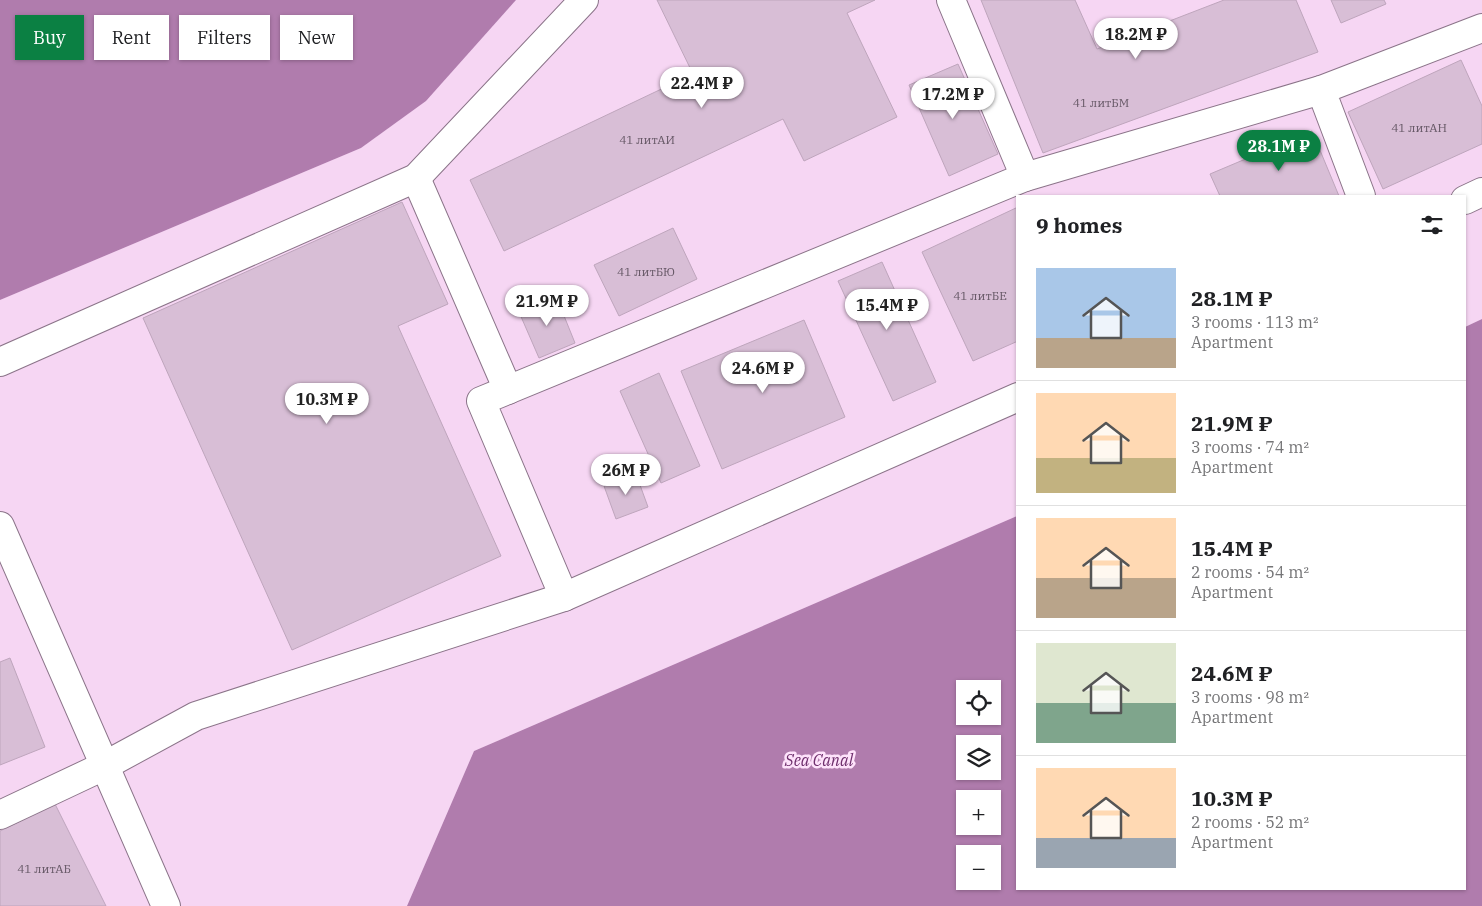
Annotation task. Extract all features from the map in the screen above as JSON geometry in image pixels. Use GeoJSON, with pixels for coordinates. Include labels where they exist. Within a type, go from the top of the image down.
{"type":"FeatureCollection","features":[{"type":"Feature","properties":{"kind":"lane"},"geometry":{"type":"LineString","coordinates":[[0,362],[416,178],[584,0]]}},
{"type":"Feature","properties":{"kind":"lane"},"geometry":{"type":"LineString","coordinates":[[951,0],[1025,177]]}},
{"type":"Feature","properties":{"kind":"lane"},"geometry":{"type":"LineString","coordinates":[[564,596],[481,401],[1025,177],[1321,90],[1482,28]]}},
{"type":"Feature","properties":{"kind":"lane"},"geometry":{"type":"LineString","coordinates":[[1321,90],[1362,195]]}},
{"type":"Feature","properties":{"kind":"lane"},"geometry":{"type":"LineString","coordinates":[[416,178],[508,390]]}},
{"type":"Feature","properties":{"kind":"lane"},"geometry":{"type":"LineString","coordinates":[[1466,200],[1482,192]]}},
{"type":"Feature","properties":{"kind":"lane"},"geometry":{"type":"LineString","coordinates":[[0,815],[104,766],[196,716],[564,596],[1016,398]]}},
{"type":"Feature","properties":{"kind":"lane"},"geometry":{"type":"LineString","coordinates":[[0,526],[166,906]]}},
{"type":"Feature","properties":{"kind":"shaded area"},"geometry":{"type":"Polygon","coordinates":[[[516,0],[1482,0],[1482,319],[1466,327],[1466,195],[1016,195],[1016,516],[474,751],[407,906],[0,906],[0,300],[361,148],[426,101],[516,0]]]}},
{"type":"Feature","properties":{"kind":"water"},"geometry":{"type":"Polygon","coordinates":[[[0,0],[516,0],[426,101],[361,148],[0,300],[0,0]]]}},
{"type":"Feature","properties":{"kind":"water","name":"Sea Canal"},"geometry":{"type":"Polygon","coordinates":[[[1482,319],[1482,906],[407,906],[474,751],[1016,516],[1016,890],[1466,890],[1466,327],[1482,319]]]}},
{"type":"Feature","properties":{"kind":"building"},"geometry":{"type":"Polygon","coordinates":[[[657,0],[875,0],[847,13],[897,117],[804,161],[783,119],[504,251],[470,180],[693,74],[657,0]]]}},
{"type":"Feature","properties":{"kind":"building"},"geometry":{"type":"Polygon","coordinates":[[[981,0],[1075,0],[1097,49],[1224,0],[1296,0],[1318,52],[1043,153],[981,0]]]}},
{"type":"Feature","properties":{"kind":"building"},"geometry":{"type":"Polygon","coordinates":[[[1331,0],[1384,0],[1386,4],[1341,23],[1331,0]]]}},
{"type":"Feature","properties":{"kind":"building"},"geometry":{"type":"Polygon","coordinates":[[[1461,60],[1482,106],[1482,144],[1383,189],[1348,112],[1461,60]]]}},
{"type":"Feature","properties":{"kind":"building"},"geometry":{"type":"Polygon","coordinates":[[[958,64],[998,154],[949,176],[909,85],[958,64]]]}},
{"type":"Feature","properties":{"kind":"building"},"geometry":{"type":"Polygon","coordinates":[[[1312,131],[1339,195],[1220,195],[1210,174],[1312,131]]]}},
{"type":"Feature","properties":{"kind":"building"},"geometry":{"type":"Polygon","coordinates":[[[402,202],[448,304],[398,326],[501,556],[292,650],[143,318],[402,202]]]}},
{"type":"Feature","properties":{"kind":"building"},"geometry":{"type":"Polygon","coordinates":[[[1016,208],[1016,342],[973,361],[922,252],[1016,208]]]}},
{"type":"Feature","properties":{"kind":"building"},"geometry":{"type":"Polygon","coordinates":[[[673,228],[697,279],[619,316],[594,265],[673,228]]]}},
{"type":"Feature","properties":{"kind":"building"},"geometry":{"type":"Polygon","coordinates":[[[882,262],[936,382],[893,401],[838,281],[882,262]]]}},
{"type":"Feature","properties":{"kind":"building"},"geometry":{"type":"Polygon","coordinates":[[[556,296],[575,343],[539,358],[519,312],[556,296]]]}},
{"type":"Feature","properties":{"kind":"building"},"geometry":{"type":"Polygon","coordinates":[[[804,320],[845,417],[722,469],[681,371],[804,320]]]}},
{"type":"Feature","properties":{"kind":"building"},"geometry":{"type":"Polygon","coordinates":[[[659,373],[700,466],[661,483],[620,391],[659,373]]]}},
{"type":"Feature","properties":{"kind":"building"},"geometry":{"type":"Polygon","coordinates":[[[636,474],[648,507],[616,519],[604,486],[636,474]]]}},
{"type":"Feature","properties":{"kind":"building"},"geometry":{"type":"Polygon","coordinates":[[[10,658],[45,747],[0,765],[0,662],[10,658]]]}},
{"type":"Feature","properties":{"kind":"building"},"geometry":{"type":"Polygon","coordinates":[[[55,804],[106,906],[0,906],[0,831],[55,804]]]}}]}
